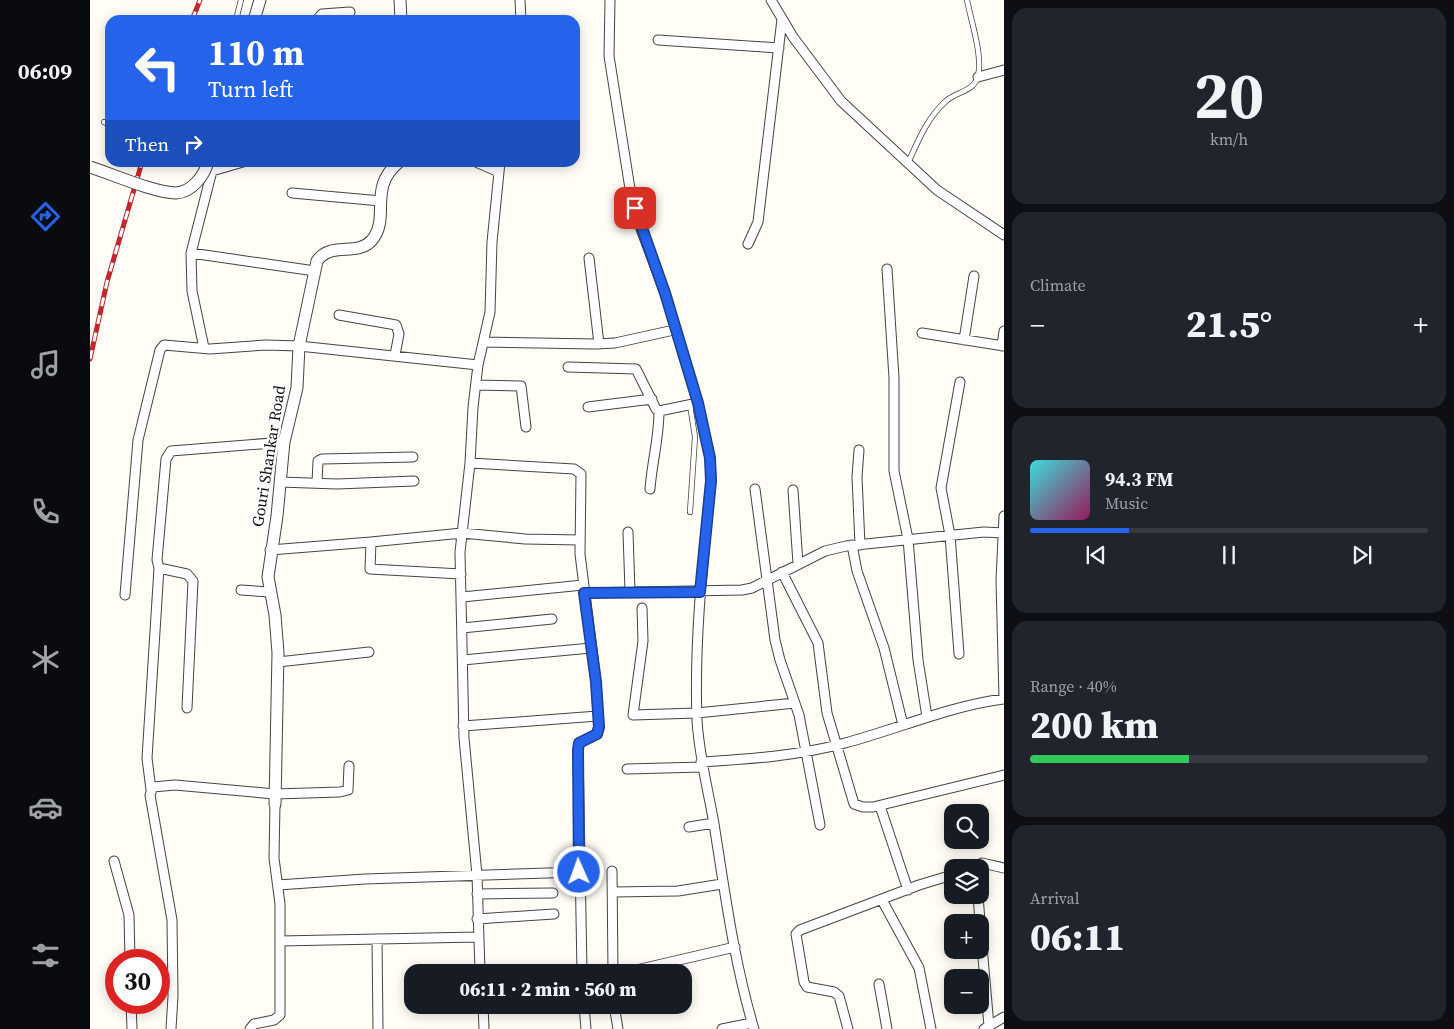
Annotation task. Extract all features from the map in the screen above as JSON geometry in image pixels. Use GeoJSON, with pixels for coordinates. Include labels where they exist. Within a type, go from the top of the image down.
{"type":"FeatureCollection","features":[{"type":"Feature","properties":{"kind":"street"},"geometry":{"type":"LineString","coordinates":[[256,15],[260,0]]}},
{"type":"Feature","properties":{"kind":"street"},"geometry":{"type":"LineString","coordinates":[[400,0],[401,15]]}},
{"type":"Feature","properties":{"kind":"street"},"geometry":{"type":"LineString","coordinates":[[520,0],[521,15]]}},
{"type":"Feature","properties":{"kind":"street"},"geometry":{"type":"LineString","coordinates":[[610,0],[609,56],[631,195],[638,221],[665,293],[710,458],[711,481],[697,634],[697,713],[701,765],[714,823],[722,884],[753,1026],[722,1029]]}},
{"type":"Feature","properties":{"kind":"street"},"geometry":{"type":"LineString","coordinates":[[771,0],[793,37],[841,102],[937,190],[1004,235]]}},
{"type":"Feature","properties":{"kind":"street"},"geometry":{"type":"LineString","coordinates":[[321,15],[350,12]]}},
{"type":"Feature","properties":{"kind":"street"},"geometry":{"type":"LineString","coordinates":[[748,244],[758,222],[782,19]]}},
{"type":"Feature","properties":{"kind":"street"},"geometry":{"type":"LineString","coordinates":[[658,40],[779,48]]}},
{"type":"Feature","properties":{"kind":"street"},"geometry":{"type":"LineString","coordinates":[[978,76],[1004,70]]}},
{"type":"Feature","properties":{"kind":"street"},"geometry":{"type":"LineString","coordinates":[[90,167],[177,193],[194,186],[206,167]]}},
{"type":"Feature","properties":{"kind":"street"},"geometry":{"type":"LineString","coordinates":[[204,348],[192,291],[191,253],[212,171],[226,167]]}},
{"type":"Feature","properties":{"kind":"street","name":"Gouri Shankar Road"},"geometry":{"type":"LineString","coordinates":[[275,799],[278,662],[275,615],[268,576],[284,442],[297,388],[299,346],[315,271],[321,255],[331,250],[363,246],[371,241],[379,220],[384,178],[393,167]]}},
{"type":"Feature","properties":{"kind":"street"},"geometry":{"type":"LineString","coordinates":[[480,964],[477,919],[478,875],[464,726],[462,533],[478,365],[485,342],[490,312],[492,242],[500,167]]}},
{"type":"Feature","properties":{"kind":"street"},"geometry":{"type":"LineString","coordinates":[[292,193],[381,201]]}},
{"type":"Feature","properties":{"kind":"street"},"geometry":{"type":"LineString","coordinates":[[191,253],[315,271]]}},
{"type":"Feature","properties":{"kind":"street"},"geometry":{"type":"LineString","coordinates":[[589,258],[599,344]]}},
{"type":"Feature","properties":{"kind":"street"},"geometry":{"type":"LineString","coordinates":[[887,269],[894,378],[894,470],[908,539],[918,660],[927,717]]}},
{"type":"Feature","properties":{"kind":"street"},"geometry":{"type":"LineString","coordinates":[[964,340],[974,276]]}},
{"type":"Feature","properties":{"kind":"street"},"geometry":{"type":"LineString","coordinates":[[339,315],[396,325],[399,334],[396,355]]}},
{"type":"Feature","properties":{"kind":"street"},"geometry":{"type":"LineString","coordinates":[[485,342],[599,344],[674,330]]}},
{"type":"Feature","properties":{"kind":"street"},"geometry":{"type":"LineString","coordinates":[[922,334],[1003,346],[1004,332]]}},
{"type":"Feature","properties":{"kind":"street"},"geometry":{"type":"LineString","coordinates":[[125,595],[138,440],[160,350],[169,344],[204,348],[266,344],[299,346],[478,365]]}},
{"type":"Feature","properties":{"kind":"street"},"geometry":{"type":"LineString","coordinates":[[568,367],[636,369],[659,411],[659,429],[650,488]]}},
{"type":"Feature","properties":{"kind":"street"},"geometry":{"type":"LineString","coordinates":[[959,654],[950,535],[940,488],[960,382]]}},
{"type":"Feature","properties":{"kind":"street"},"geometry":{"type":"LineString","coordinates":[[476,385],[521,386],[526,427]]}},
{"type":"Feature","properties":{"kind":"street"},"geometry":{"type":"LineString","coordinates":[[588,407],[652,399]]}},
{"type":"Feature","properties":{"kind":"street"},"geometry":{"type":"LineString","coordinates":[[659,411],[694,404]]}},
{"type":"Feature","properties":{"kind":"street"},"geometry":{"type":"LineString","coordinates":[[171,1029],[173,996],[172,920],[161,871],[147,758],[157,560],[164,472],[169,452],[284,442]]}},
{"type":"Feature","properties":{"kind":"street"},"geometry":{"type":"LineString","coordinates":[[859,450],[857,477],[857,571],[884,648],[903,725]]}},
{"type":"Feature","properties":{"kind":"street"},"geometry":{"type":"LineString","coordinates":[[317,483],[317,466],[322,459],[413,457]]}},
{"type":"Feature","properties":{"kind":"street"},"geometry":{"type":"LineString","coordinates":[[470,463],[578,471],[582,480],[580,540],[598,716],[597,734],[583,739],[579,743],[578,750],[582,964]]}},
{"type":"Feature","properties":{"kind":"street"},"geometry":{"type":"LineString","coordinates":[[280,482],[414,481]]}},
{"type":"Feature","properties":{"kind":"street"},"geometry":{"type":"LineString","coordinates":[[755,488],[766,580],[780,660],[795,703],[820,825]]}},
{"type":"Feature","properties":{"kind":"street"},"geometry":{"type":"LineString","coordinates":[[793,490],[798,564]]}},
{"type":"Feature","properties":{"kind":"street"},"geometry":{"type":"LineString","coordinates":[[627,768],[701,765],[766,757],[836,745],[927,717],[982,702],[1004,699],[1004,516]]}},
{"type":"Feature","properties":{"kind":"street"},"geometry":{"type":"LineString","coordinates":[[628,532],[630,591]]}},
{"type":"Feature","properties":{"kind":"street"},"geometry":{"type":"LineString","coordinates":[[270,550],[462,533],[525,540],[580,540]]}},
{"type":"Feature","properties":{"kind":"street"},"geometry":{"type":"LineString","coordinates":[[462,597],[584,589],[700,592],[742,590],[825,551],[856,545],[908,539],[1003,533]]}},
{"type":"Feature","properties":{"kind":"street"},"geometry":{"type":"LineString","coordinates":[[371,542],[370,569],[461,574]]}},
{"type":"Feature","properties":{"kind":"street"},"geometry":{"type":"LineString","coordinates":[[158,568],[188,574],[193,581],[186,708]]}},
{"type":"Feature","properties":{"kind":"street"},"geometry":{"type":"LineString","coordinates":[[782,572],[818,643],[824,701],[854,804],[863,807],[880,806],[1004,775]]}},
{"type":"Feature","properties":{"kind":"street"},"geometry":{"type":"LineString","coordinates":[[241,590],[270,592]]}},
{"type":"Feature","properties":{"kind":"street"},"geometry":{"type":"LineString","coordinates":[[642,608],[643,641],[633,715],[697,713],[795,703]]}},
{"type":"Feature","properties":{"kind":"street"},"geometry":{"type":"LineString","coordinates":[[462,628],[552,619]]}},
{"type":"Feature","properties":{"kind":"street"},"geometry":{"type":"LineString","coordinates":[[463,660],[591,648]]}},
{"type":"Feature","properties":{"kind":"street"},"geometry":{"type":"LineString","coordinates":[[278,662],[369,652]]}},
{"type":"Feature","properties":{"kind":"street"},"geometry":{"type":"LineString","coordinates":[[464,726],[598,716]]}},
{"type":"Feature","properties":{"kind":"street"},"geometry":{"type":"LineString","coordinates":[[151,790],[157,785],[175,784],[275,799],[348,790],[350,766]]}},
{"type":"Feature","properties":{"kind":"street"},"geometry":{"type":"LineString","coordinates":[[250,1029],[254,1024],[274,1020],[280,1015],[278,885],[274,858],[275,799]]}},
{"type":"Feature","properties":{"kind":"street"},"geometry":{"type":"LineString","coordinates":[[880,806],[908,890]]}},
{"type":"Feature","properties":{"kind":"street"},"geometry":{"type":"LineString","coordinates":[[689,827],[714,823]]}},
{"type":"Feature","properties":{"kind":"street"},"geometry":{"type":"LineString","coordinates":[[114,861],[129,915],[130,949]]}},
{"type":"Feature","properties":{"kind":"street"},"geometry":{"type":"LineString","coordinates":[[989,865],[1004,868]]}},
{"type":"Feature","properties":{"kind":"street"},"geometry":{"type":"LineString","coordinates":[[612,871],[613,964]]}},
{"type":"Feature","properties":{"kind":"street"},"geometry":{"type":"LineString","coordinates":[[278,885],[365,879],[579,872]]}},
{"type":"Feature","properties":{"kind":"street"},"geometry":{"type":"LineString","coordinates":[[848,1029],[839,996],[834,992],[807,987],[796,934],[800,930],[944,878]]}},
{"type":"Feature","properties":{"kind":"street"},"geometry":{"type":"LineString","coordinates":[[613,892],[678,891],[722,884]]}},
{"type":"Feature","properties":{"kind":"street"},"geometry":{"type":"LineString","coordinates":[[477,894],[553,893]]}},
{"type":"Feature","properties":{"kind":"street"},"geometry":{"type":"LineString","coordinates":[[882,900],[919,968],[931,1029]]}},
{"type":"Feature","properties":{"kind":"street"},"geometry":{"type":"LineString","coordinates":[[477,919],[554,914]]}},
{"type":"Feature","properties":{"kind":"street"},"geometry":{"type":"LineString","coordinates":[[280,942],[478,937]]}},
{"type":"Feature","properties":{"kind":"street"},"geometry":{"type":"LineString","coordinates":[[377,939],[378,1029]]}},
{"type":"Feature","properties":{"kind":"street"},"geometry":{"type":"LineString","coordinates":[[662,964],[735,947]]}},
{"type":"Feature","properties":{"kind":"street"},"geometry":{"type":"LineString","coordinates":[[982,959],[986,1028],[1004,1017]]}},
{"type":"Feature","properties":{"kind":"street"},"geometry":{"type":"LineString","coordinates":[[879,984],[886,1029]]}},
{"type":"Feature","properties":{"kind":"street"},"geometry":{"type":"LineString","coordinates":[[132,1014],[132,1029]]}},
{"type":"Feature","properties":{"kind":"street"},"geometry":{"type":"LineString","coordinates":[[483,1014],[484,1029]]}},
{"type":"Feature","properties":{"kind":"street"},"geometry":{"type":"LineString","coordinates":[[585,1014],[586,1029]]}},
{"type":"Feature","properties":{"kind":"street"},"geometry":{"type":"LineString","coordinates":[[616,1014],[618,1029]]}},
{"type":"Feature","properties":{"kind":"lane"},"geometry":{"type":"LineString","coordinates":[[237,15],[241,0]]}},
{"type":"Feature","properties":{"kind":"lane"},"geometry":{"type":"LineString","coordinates":[[908,163],[935,112],[948,99],[974,84],[978,76],[979,60],[966,0]]}},
{"type":"Feature","properties":{"kind":"lane"},"geometry":{"type":"LineString","coordinates":[[690,512],[695,437],[694,404]]}},
{"type":"Feature","properties":{"kind":"railway"},"geometry":{"type":"LineString","coordinates":[[194,15],[200,0]]}},
{"type":"Feature","properties":{"kind":"railway"},"geometry":{"type":"LineString","coordinates":[[90,359],[107,282],[141,167]]}},
{"type":"Feature","properties":{"kind":"route"},"geometry":{"type":"LineString","coordinates":[[579,872],[578,750],[579,743],[583,739],[597,734],[599,727],[596,682],[584,593],[647,590],[700,592],[711,481],[710,458],[698,403],[674,330],[665,293],[635,208]]}}]}
